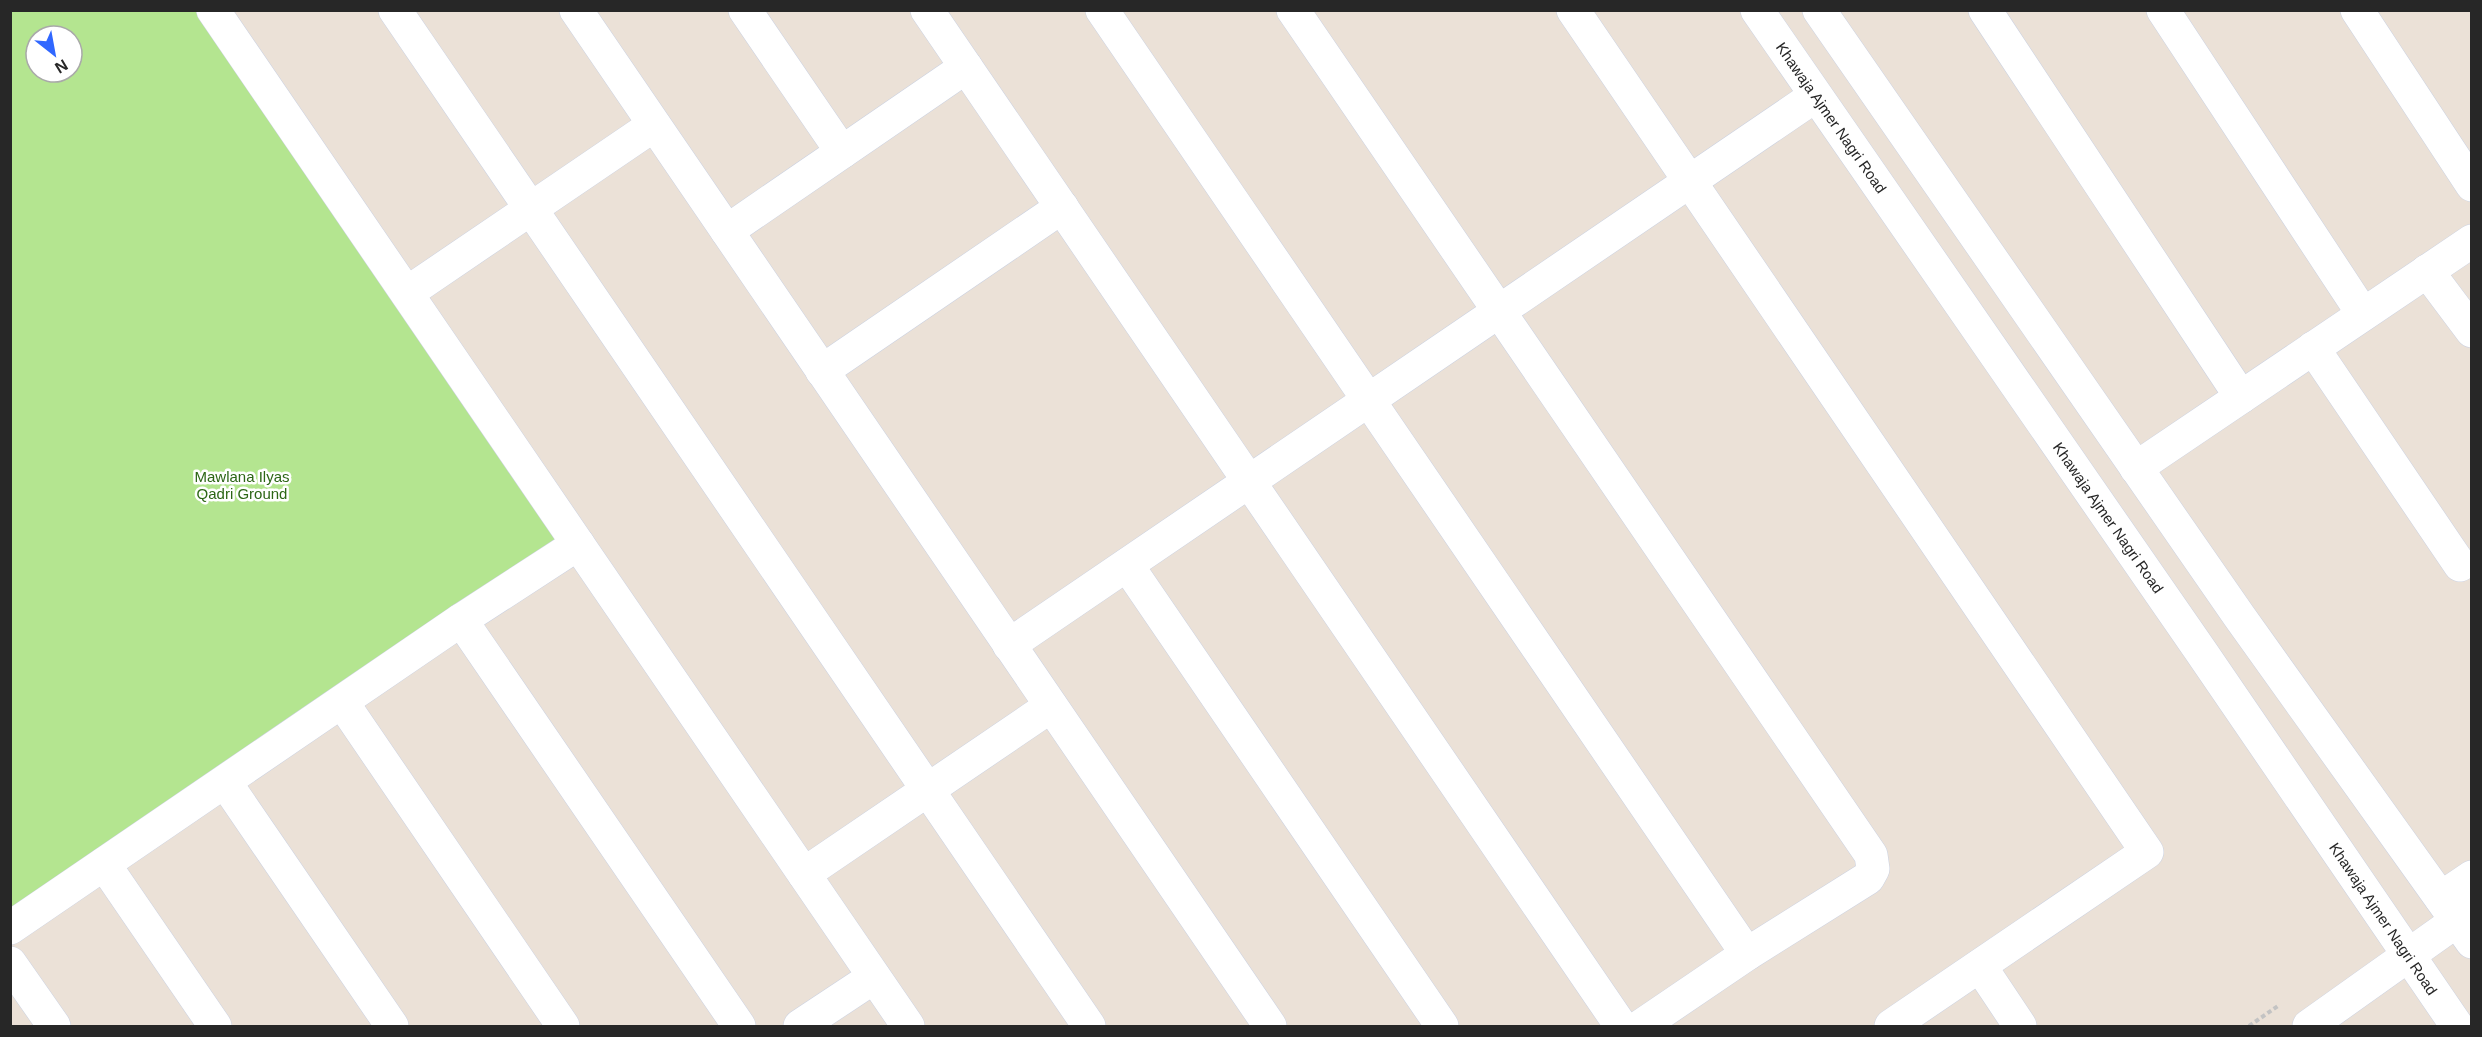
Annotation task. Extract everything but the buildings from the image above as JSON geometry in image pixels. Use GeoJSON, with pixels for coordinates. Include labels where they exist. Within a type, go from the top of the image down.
{"type":"FeatureCollection","features":[{"type":"Feature","properties":{"kind":"street"},"geometry":{"type":"LineString","coordinates":[[213,10],[908,1026]]}},
{"type":"Feature","properties":{"kind":"street"},"geometry":{"type":"LineString","coordinates":[[395,10],[1089,1026]]}},
{"type":"Feature","properties":{"kind":"street"},"geometry":{"type":"LineString","coordinates":[[576,10],[1270,1026]]}},
{"type":"Feature","properties":{"kind":"street"},"geometry":{"type":"LineString","coordinates":[[745,10],[842,152]]}},
{"type":"Feature","properties":{"kind":"street"},"geometry":{"type":"LineString","coordinates":[[927,10],[1249,482],[1641,1025],[1747,954],[1868,878],[1873,869],[1872,855],[1293,10]]}},
{"type":"Feature","properties":{"kind":"street"},"geometry":{"type":"LineString","coordinates":[[1102,10],[1747,954]]}},
{"type":"Feature","properties":{"kind":"street"},"geometry":{"type":"LineString","coordinates":[[1573,10],[2147,852],[1891,1026]]}},
{"type":"Feature","properties":{"kind":"street","name":"Khawaja Ajmer Nagri Road"},"geometry":{"type":"LineString","coordinates":[[1757,10],[2186,630],[2408,956],[2453,1017]]}},
{"type":"Feature","properties":{"kind":"street"},"geometry":{"type":"LineString","coordinates":[[1819,10],[2239,616],[2460,918]]}},
{"type":"Feature","properties":{"kind":"street"},"geometry":{"type":"LineString","coordinates":[[1985,10],[2241,397]]}},
{"type":"Feature","properties":{"kind":"street"},"geometry":{"type":"LineString","coordinates":[[2163,10],[2363,314]]}},
{"type":"Feature","properties":{"kind":"street"},"geometry":{"type":"LineString","coordinates":[[2357,10],[2472,185]]}},
{"type":"Feature","properties":{"kind":"street"},"geometry":{"type":"LineString","coordinates":[[727,231],[966,67]]}},
{"type":"Feature","properties":{"kind":"street"},"geometry":{"type":"LineString","coordinates":[[1010,645],[1815,96]]}},
{"type":"Feature","properties":{"kind":"street"},"geometry":{"type":"LineString","coordinates":[[406,293],[654,125]]}},
{"type":"Feature","properties":{"kind":"street"},"geometry":{"type":"LineString","coordinates":[[822,371],[1062,207]]}},
{"type":"Feature","properties":{"kind":"street"},"geometry":{"type":"LineString","coordinates":[[2136,468],[2472,241]]}},
{"type":"Feature","properties":{"kind":"street"},"geometry":{"type":"LineString","coordinates":[[2427,271],[2472,331]]}},
{"type":"Feature","properties":{"kind":"street"},"geometry":{"type":"LineString","coordinates":[[2313,348],[2460,565]]}},
{"type":"Feature","properties":{"kind":"street"},"geometry":{"type":"LineString","coordinates":[[10,928],[461,620],[578,544]]}},
{"type":"Feature","properties":{"kind":"street"},"geometry":{"type":"LineString","coordinates":[[1127,565],[1442,1026]]}},
{"type":"Feature","properties":{"kind":"street"},"geometry":{"type":"LineString","coordinates":[[461,620],[739,1026]]}},
{"type":"Feature","properties":{"kind":"street"},"geometry":{"type":"LineString","coordinates":[[342,702],[563,1026]]}},
{"type":"Feature","properties":{"kind":"street"},"geometry":{"type":"LineString","coordinates":[[804,874],[1051,705]]}},
{"type":"Feature","properties":{"kind":"street"},"geometry":{"type":"LineString","coordinates":[[225,782],[392,1026]]}},
{"type":"Feature","properties":{"kind":"street"},"geometry":{"type":"LineString","coordinates":[[104,864],[215,1026]]}},
{"type":"Feature","properties":{"kind":"street"},"geometry":{"type":"LineString","coordinates":[[2309,1026],[2460,918],[2472,877]]}},
{"type":"Feature","properties":{"kind":"street"},"geometry":{"type":"LineString","coordinates":[[10,963],[54,1026]]}},
{"type":"Feature","properties":{"kind":"street"},"geometry":{"type":"LineString","coordinates":[[1980,966],[2020,1026]]}},
{"type":"Feature","properties":{"kind":"street"},"geometry":{"type":"LineString","coordinates":[[800,1026],[874,977]]}},
{"type":"Feature","properties":{"kind":"green space","name":"Mawlana Ilyas Qadri Ground"},"geometry":{"type":"Polygon","coordinates":[[[11,11],[201,11],[563,550],[11,919],[11,11]]]}}]}
